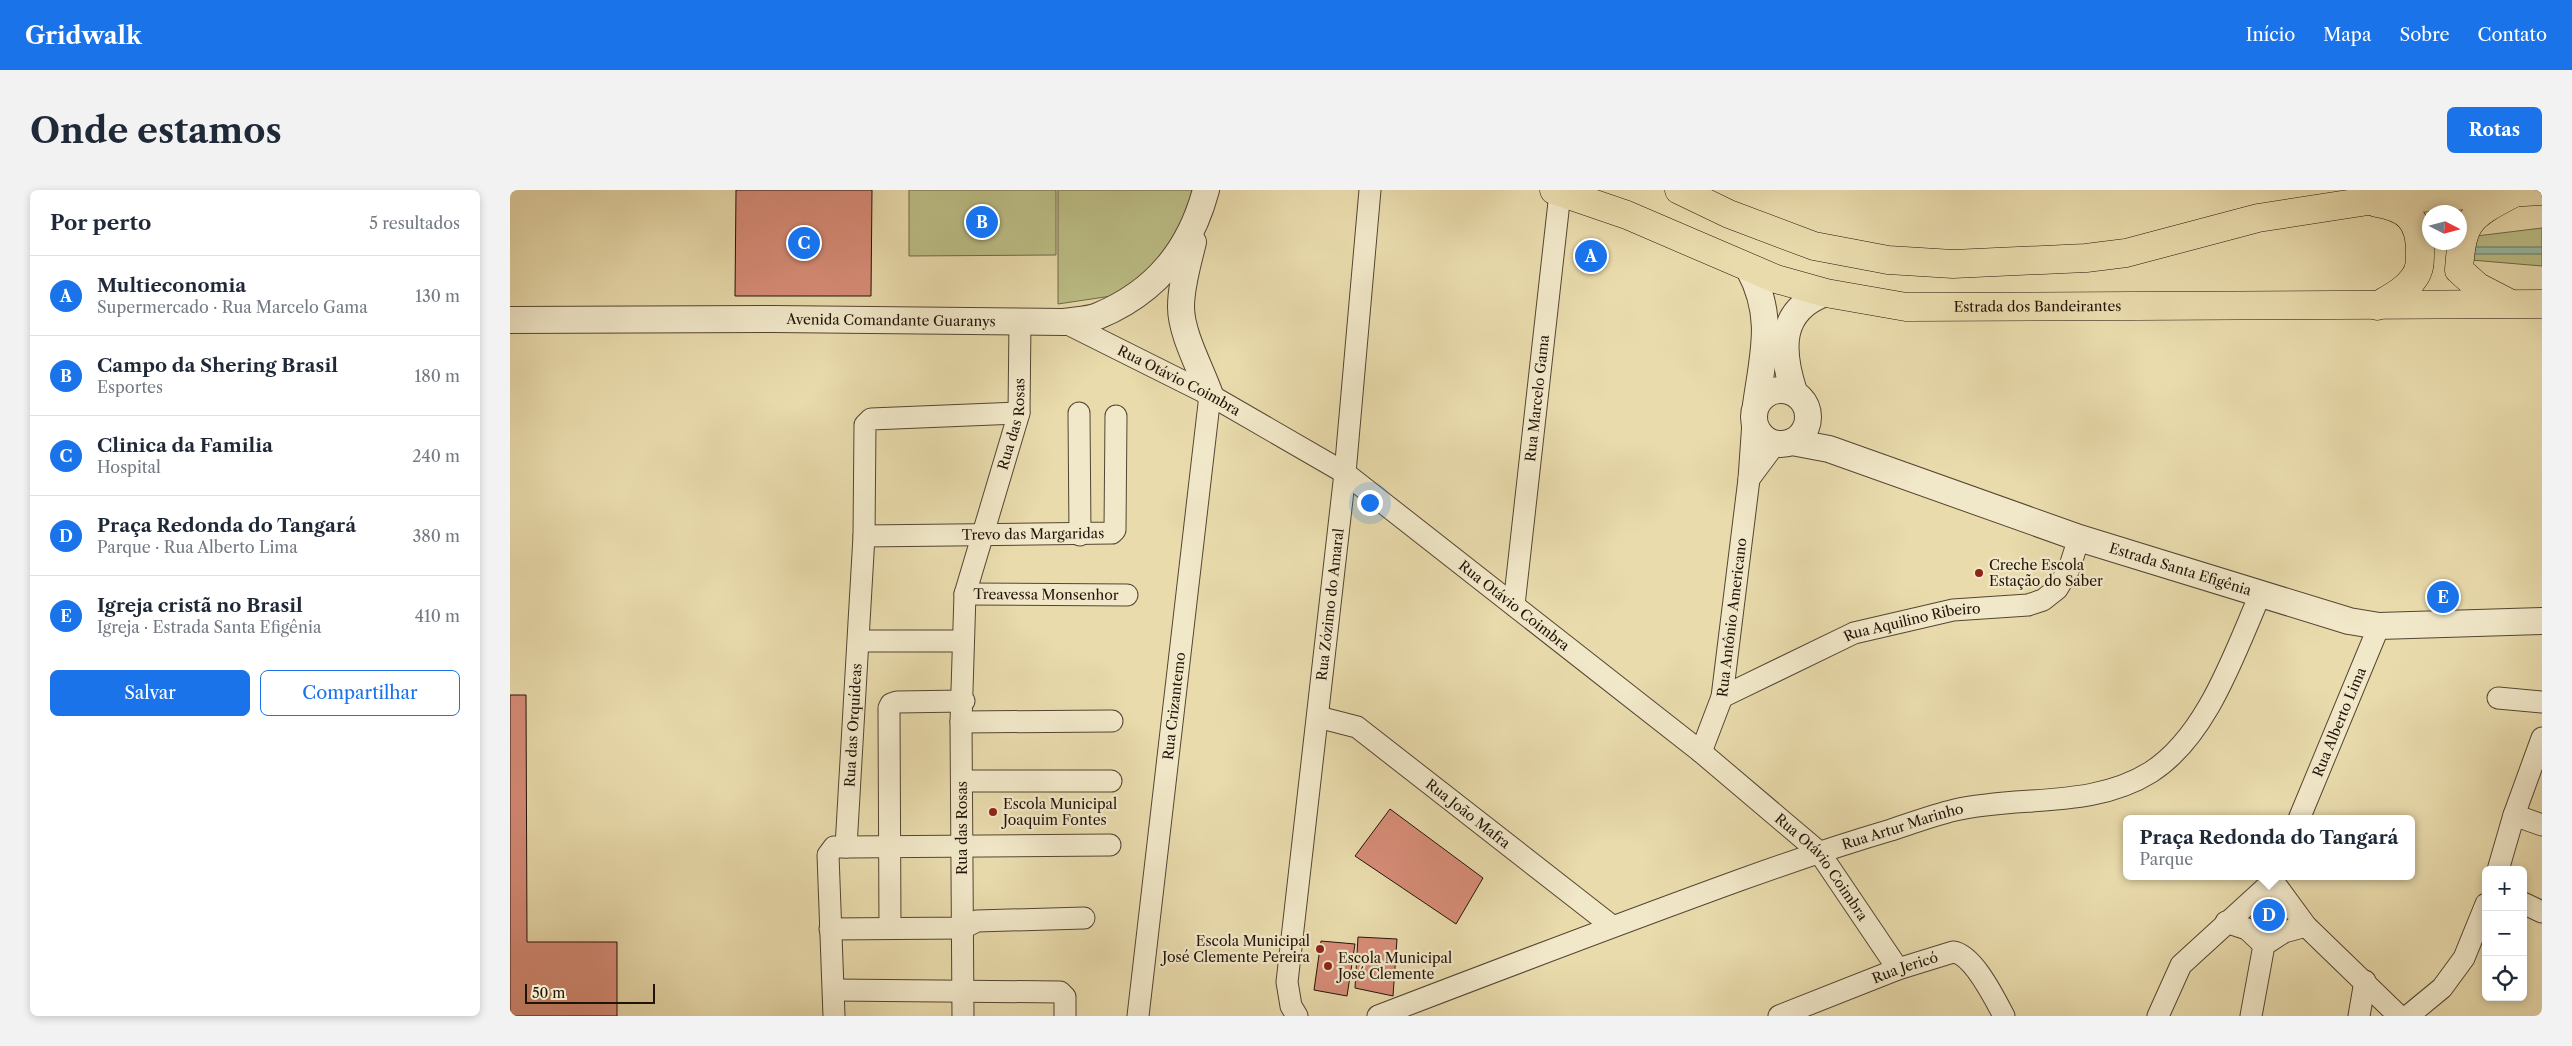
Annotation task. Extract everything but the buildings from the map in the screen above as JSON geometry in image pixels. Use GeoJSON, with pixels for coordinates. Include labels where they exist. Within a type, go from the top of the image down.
{"type":"FeatureCollection","features":[{"type":"Feature","properties":{"kind":"main road"},"geometry":{"type":"LineString","coordinates":[[1679,190],[1729,214],[1814,246],[1888,260],[1952,264],[2086,258],[2126,253],[2258,218],[2368,201],[2530,191]]}},
{"type":"Feature","properties":{"kind":"main road","name":"Estrada dos Bandeirantes"},"geometry":{"type":"LineString","coordinates":[[1557,191],[1627,215],[1749,269],[1826,293],[1906,307],[2542,304]]}},
{"type":"Feature","properties":{"kind":"main road"},"geometry":{"type":"LineString","coordinates":[[2510,304],[2478,287],[2459,270],[2460,245],[2464,232],[2474,217],[2530,191]]}},
{"type":"Feature","properties":{"kind":"main road"},"geometry":{"type":"LineString","coordinates":[[2368,201],[2395,206],[2405,212],[2413,220],[2420,238],[2419,269],[2413,279],[2400,292],[2377,306]]}},
{"type":"Feature","properties":{"kind":"street","name":"Rua Zózimo do Amaral"},"geometry":{"type":"LineString","coordinates":[[1297,1016],[1291,1006],[1287,982],[1345,473],[1370,190]]}},
{"type":"Feature","properties":{"kind":"street","name":"Rua Marcelo Gama"},"geometry":{"type":"LineString","coordinates":[[1514,605],[1557,191]]}},
{"type":"Feature","properties":{"kind":"street","name":"Avenida Comandante Guaranys"},"geometry":{"type":"LineString","coordinates":[[510,320],[1020,320],[1064,322],[1096,316],[1137,296],[1157,280],[1174,259],[1203,201]]}},
{"type":"Feature","properties":{"kind":"street"},"geometry":{"type":"LineString","coordinates":[[1203,201],[1182,289],[1181,309],[1184,326],[1210,395]]}},
{"type":"Feature","properties":{"kind":"street","name":"Rua Antônio Americano"},"geometry":{"type":"LineString","coordinates":[[1701,752],[1722,697],[1766,331],[1761,294],[1749,269]]}},
{"type":"Feature","properties":{"kind":"street"},"geometry":{"type":"LineString","coordinates":[[1794,392],[1786,365],[1787,336],[1794,316],[1802,305],[1826,293]]}},
{"type":"Feature","properties":{"kind":"street","name":"Rua das Rosas"},"geometry":{"type":"LineString","coordinates":[[963,1016],[962,781],[965,594],[971,568],[985,534],[1018,413],[1020,320]]}},
{"type":"Feature","properties":{"kind":"street","name":"Rua Otávio Coimbra"},"geometry":{"type":"LineString","coordinates":[[1064,322],[1210,395],[1345,473],[1701,752],[1819,852],[1898,970]]}},
{"type":"Feature","properties":{"kind":"street"},"geometry":{"type":"LineString","coordinates":[[1808,414],[1804,431],[1783,443],[1761,436],[1755,413],[1768,392],[1786,389],[1794,392],[1801,398],[1808,414],[1829,449]]}},
{"type":"Feature","properties":{"kind":"street","name":"Rua Crizantemo"},"geometry":{"type":"LineString","coordinates":[[1138,1016],[1210,395]]}},
{"type":"Feature","properties":{"kind":"street","name":"Rua das Orquídeas"},"geometry":{"type":"LineString","coordinates":[[846,847],[864,536],[865,425],[871,418],[1018,413]]}},
{"type":"Feature","properties":{"kind":"street"},"geometry":{"type":"LineString","coordinates":[[1079,413],[1080,535]]}},
{"type":"Feature","properties":{"kind":"street","name":"Trevo das Margaridas"},"geometry":{"type":"LineString","coordinates":[[864,536],[1105,535],[1115,530],[1116,416]]}},
{"type":"Feature","properties":{"kind":"street","name":"Rua Antônio Americano"},"geometry":{"type":"LineString","coordinates":[[1749,479],[1783,443]]}},
{"type":"Feature","properties":{"kind":"street","name":"Estrada Santa Efigênia"},"geometry":{"type":"LineString","coordinates":[[1783,443],[1829,449],[2079,538],[2349,621],[2379,626],[2542,621]]}},
{"type":"Feature","properties":{"kind":"street","name":"Rua Aquilino Ribeiro"},"geometry":{"type":"LineString","coordinates":[[1722,697],[1854,633],[1885,624],[1953,610],[2028,605],[2043,600],[2058,589],[2065,576],[2079,538]]}},
{"type":"Feature","properties":{"kind":"street","name":"Treavessa Monsenhor"},"geometry":{"type":"LineString","coordinates":[[965,594],[1127,594]]}},
{"type":"Feature","properties":{"kind":"street","name":"Rua Artur Marinho"},"geometry":{"type":"LineString","coordinates":[[1378,1016],[1612,926],[1819,852],[1955,810],[1996,803],[2088,795],[2123,786],[2150,773],[2172,757],[2190,736],[2228,669],[2260,595]]}},
{"type":"Feature","properties":{"kind":"street","name":"Rua Alberto Lima"},"geometry":{"type":"LineString","coordinates":[[2301,815],[2379,626]]}},
{"type":"Feature","properties":{"kind":"street"},"geometry":{"type":"LineString","coordinates":[[858,641],[963,641]]}},
{"type":"Feature","properties":{"kind":"street"},"geometry":{"type":"LineString","coordinates":[[2498,698],[2542,702]]}},
{"type":"Feature","properties":{"kind":"street"},"geometry":{"type":"LineString","coordinates":[[890,928],[888,715],[891,704],[1112,721]]}},
{"type":"Feature","properties":{"kind":"street","name":"Rua João Mafra"},"geometry":{"type":"LineString","coordinates":[[1318,717],[1357,727],[1612,926]]}},
{"type":"Feature","properties":{"kind":"street"},"geometry":{"type":"LineString","coordinates":[[2499,866],[2514,815],[2542,738]]}},
{"type":"Feature","properties":{"kind":"street"},"geometry":{"type":"LineString","coordinates":[[962,781],[1111,781]]}},
{"type":"Feature","properties":{"kind":"street"},"geometry":{"type":"LineString","coordinates":[[2514,815],[2542,825]]}},
{"type":"Feature","properties":{"kind":"street"},"geometry":{"type":"LineString","coordinates":[[834,1016],[828,855],[834,847],[1110,845]]}},
{"type":"Feature","properties":{"kind":"street"},"geometry":{"type":"LineString","coordinates":[[2158,1016],[2181,965],[2273,880]]}},
{"type":"Feature","properties":{"kind":"street"},"geometry":{"type":"LineString","coordinates":[[2275,880],[2306,926],[2365,981],[2399,1016]]}},
{"type":"Feature","properties":{"kind":"street"},"geometry":{"type":"LineString","coordinates":[[2527,905],[2542,912]]}},
{"type":"Feature","properties":{"kind":"street"},"geometry":{"type":"LineString","coordinates":[[2408,1016],[2442,988],[2464,958],[2483,911]]}},
{"type":"Feature","properties":{"kind":"street"},"geometry":{"type":"LineString","coordinates":[[830,930],[963,928],[977,921],[1084,918]]}},
{"type":"Feature","properties":{"kind":"street"},"geometry":{"type":"LineString","coordinates":[[2226,922],[2247,930],[2264,945]]}},
{"type":"Feature","properties":{"kind":"street"},"geometry":{"type":"LineString","coordinates":[[2251,1016],[2264,945],[2284,932],[2306,926]]}},
{"type":"Feature","properties":{"kind":"street","name":"Rua Jericó"},"geometry":{"type":"LineString","coordinates":[[1779,1016],[1898,970],[1953,952],[1959,952],[1967,958],[2004,1016]]}},
{"type":"Feature","properties":{"kind":"street"},"geometry":{"type":"LineString","coordinates":[[2359,1016],[2365,981]]}},
{"type":"Feature","properties":{"kind":"street"},"geometry":{"type":"LineString","coordinates":[[834,990],[1060,992],[1065,997],[1065,1016]]}},
{"type":"Feature","properties":{"kind":"green space"},"geometry":{"type":"Polygon","coordinates":[[[909,190],[1056,190],[1056,255],[909,256],[909,190]]]}},
{"type":"Feature","properties":{"kind":"green space"},"geometry":{"type":"Polygon","coordinates":[[[1058,190],[1200,190],[1175,243],[1125,294],[1058,304],[1058,190]]]}},
{"type":"Feature","properties":{"kind":"green space"},"geometry":{"type":"Polygon","coordinates":[[[2542,228],[2542,266],[2471,260],[2468,237],[2542,228]]]}},
{"type":"Feature","properties":{"kind":"green space"},"geometry":{"type":"Polygon","coordinates":[[[2271,896],[2286,911],[2281,924],[2270,930],[2258,926],[2251,913],[2271,896]]]}},
{"type":"Feature","properties":{"kind":"shaded area"},"geometry":{"type":"Polygon","coordinates":[[[2474,247],[2542,247],[2542,254],[2474,254],[2474,247]]]}},
{"type":"Feature","properties":{"kind":"place","name":"Campo da Shering Brasil"},"geometry":{"type":"Point","coordinates":[982,222]}},
{"type":"Feature","properties":{"kind":"place","name":"Clinica da Familia"},"geometry":{"type":"Point","coordinates":[804,243]}},
{"type":"Feature","properties":{"kind":"place","name":"Multieconomia"},"geometry":{"type":"Point","coordinates":[1591,256]}},
{"type":"Feature","properties":{"kind":"place","name":"Creche Escola Estação do Saber"},"geometry":{"type":"Point","coordinates":[1979,573]}},
{"type":"Feature","properties":{"kind":"place","name":"Igreja cristã no Brasil"},"geometry":{"type":"Point","coordinates":[2443,597]}},
{"type":"Feature","properties":{"kind":"place","name":"Escola Municipal Joaquim Fontes"},"geometry":{"type":"Point","coordinates":[993,812]}},
{"type":"Feature","properties":{"kind":"place","name":"Praça Redonda do Tangará"},"geometry":{"type":"Point","coordinates":[2269,915]}},
{"type":"Feature","properties":{"kind":"place","name":"Escola Municipal José Clemente Pereira"},"geometry":{"type":"Point","coordinates":[1320,949]}},
{"type":"Feature","properties":{"kind":"place","name":"Escola Municipal José Clemente"},"geometry":{"type":"Point","coordinates":[1328,966]}}]}
